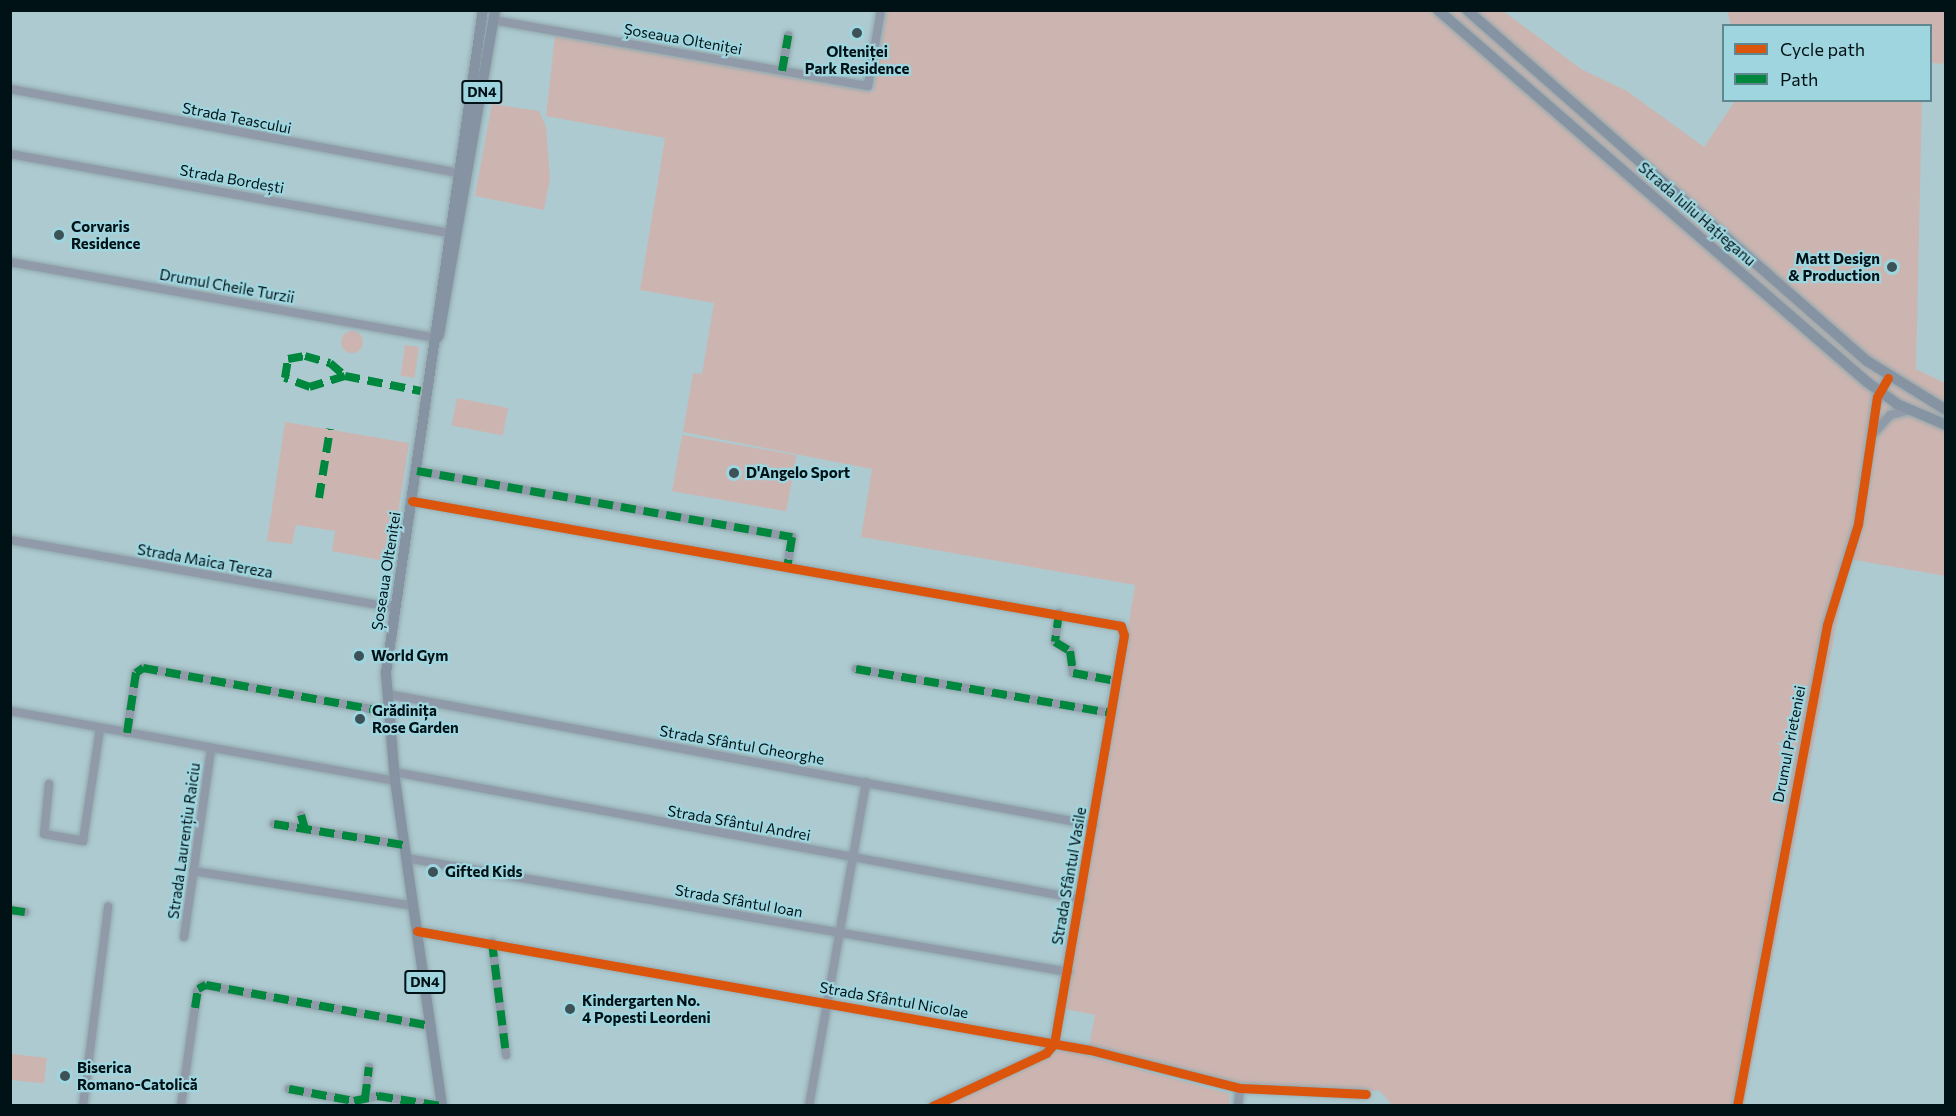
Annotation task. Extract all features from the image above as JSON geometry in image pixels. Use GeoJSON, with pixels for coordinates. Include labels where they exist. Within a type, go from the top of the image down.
{"type":"FeatureCollection","features":[{"type":"Feature","properties":{"kind":"main road","name":"Șoseaua Olteniței"},"geometry":{"type":"LineString","coordinates":[[438,338],[449,233],[464,174],[483,10]]}},
{"type":"Feature","properties":{"kind":"main road","name":"Strada Iuliu Hațieganu"},"geometry":{"type":"LineString","coordinates":[[1438,10],[1878,391],[1910,410],[1946,425]]}},
{"type":"Feature","properties":{"kind":"main road","name":"Strada Iuliu Hațieganu"},"geometry":{"type":"LineString","coordinates":[[1465,10],[1888,378],[1946,410]]}},
{"type":"Feature","properties":{"kind":"main road"},"geometry":{"type":"LineString","coordinates":[[1453,23],[1465,10]]}},
{"type":"Feature","properties":{"kind":"main road","name":"Șoseaua Olteniței"},"geometry":{"type":"LineString","coordinates":[[442,1106],[404,845],[387,694],[395,609],[412,501],[464,174],[494,15]]}},
{"type":"Feature","properties":{"kind":"street","name":"Șoseaua Olteniței"},"geometry":{"type":"LineString","coordinates":[[494,15],[868,86],[881,10]]}},
{"type":"Feature","properties":{"kind":"street"},"geometry":{"type":"LineString","coordinates":[[782,71],[788,36]]}},
{"type":"Feature","properties":{"kind":"street","name":"Strada Teascului"},"geometry":{"type":"LineString","coordinates":[[10,89],[464,174]]}},
{"type":"Feature","properties":{"kind":"street","name":"Strada Bordești"},"geometry":{"type":"LineString","coordinates":[[10,153],[449,233]]}},
{"type":"Feature","properties":{"kind":"street","name":"Drumul Cheile Turzii"},"geometry":{"type":"LineString","coordinates":[[10,262],[438,338]]}},
{"type":"Feature","properties":{"kind":"street"},"geometry":{"type":"LineString","coordinates":[[1878,391],[1888,378]]}},
{"type":"Feature","properties":{"kind":"street","name":"Drumul Prieteniei"},"geometry":{"type":"LineString","coordinates":[[1737,1106],[1824,641],[1858,524],[1874,433],[1878,391]]}},
{"type":"Feature","properties":{"kind":"street"},"geometry":{"type":"LineString","coordinates":[[1874,433],[1890,415],[1910,410]]}},
{"type":"Feature","properties":{"kind":"street"},"geometry":{"type":"LineString","coordinates":[[417,471],[792,537],[787,568]]}},
{"type":"Feature","properties":{"kind":"street"},"geometry":{"type":"LineString","coordinates":[[412,501],[787,568],[1059,613],[1055,642],[1070,651],[1073,673],[1116,681]]}},
{"type":"Feature","properties":{"kind":"street","name":"Strada Maica Tereza"},"geometry":{"type":"LineString","coordinates":[[10,540],[395,609]]}},
{"type":"Feature","properties":{"kind":"street","name":"Strada Sfântul Vasile"},"geometry":{"type":"LineString","coordinates":[[1054,1044],[1093,825],[1116,681],[1121,626],[1059,613]]}},
{"type":"Feature","properties":{"kind":"street"},"geometry":{"type":"LineString","coordinates":[[127,733],[136,673],[143,668],[388,712]]}},
{"type":"Feature","properties":{"kind":"street"},"geometry":{"type":"LineString","coordinates":[[856,669],[1111,712]]}},
{"type":"Feature","properties":{"kind":"street","name":"Strada Sfântul Gheorghe"},"geometry":{"type":"LineString","coordinates":[[387,694],[1093,825]]}},
{"type":"Feature","properties":{"kind":"street","name":"Strada Laurențiu Raiciu"},"geometry":{"type":"LineString","coordinates":[[10,711],[211,749],[395,777]]}},
{"type":"Feature","properties":{"kind":"street"},"geometry":{"type":"LineString","coordinates":[[49,784],[44,834],[83,841],[100,728]]}},
{"type":"Feature","properties":{"kind":"street","name":"Strada Laurențiu Raiciu"},"geometry":{"type":"LineString","coordinates":[[184,937],[211,749]]}},
{"type":"Feature","properties":{"kind":"street","name":"Strada Sfântul Andrei"},"geometry":{"type":"LineString","coordinates":[[395,777],[1080,899]]}},
{"type":"Feature","properties":{"kind":"street"},"geometry":{"type":"LineString","coordinates":[[809,1106],[866,782]]}},
{"type":"Feature","properties":{"kind":"street"},"geometry":{"type":"LineString","coordinates":[[301,815],[304,829]]}},
{"type":"Feature","properties":{"kind":"street"},"geometry":{"type":"LineString","coordinates":[[274,824],[404,845]]}},
{"type":"Feature","properties":{"kind":"street","name":"Strada Sfântul Ioan"},"geometry":{"type":"LineString","coordinates":[[406,858],[1068,972]]}},
{"type":"Feature","properties":{"kind":"street"},"geometry":{"type":"LineString","coordinates":[[193,871],[413,906]]}},
{"type":"Feature","properties":{"kind":"street"},"geometry":{"type":"LineString","coordinates":[[83,1106],[108,907]]}},
{"type":"Feature","properties":{"kind":"street"},"geometry":{"type":"LineString","coordinates":[[10,910],[25,912]]}},
{"type":"Feature","properties":{"kind":"street","name":"Strada Sfântul Nicolae"},"geometry":{"type":"LineString","coordinates":[[417,931],[492,942],[1054,1044],[1240,1088],[1366,1094]]}},
{"type":"Feature","properties":{"kind":"street"},"geometry":{"type":"LineString","coordinates":[[492,942],[506,1056]]}},
{"type":"Feature","properties":{"kind":"street"},"geometry":{"type":"LineString","coordinates":[[182,1106],[198,989],[206,986],[431,1026]]}},
{"type":"Feature","properties":{"kind":"street"},"geometry":{"type":"LineString","coordinates":[[933,1106],[1046,1053],[1054,1044]]}},
{"type":"Feature","properties":{"kind":"street"},"geometry":{"type":"LineString","coordinates":[[365,1099],[369,1067]]}},
{"type":"Feature","properties":{"kind":"street"},"geometry":{"type":"LineString","coordinates":[[1238,1106],[1240,1088]]}},
{"type":"Feature","properties":{"kind":"street","name":"Șoseaua Olteniței"},"geometry":{"type":"LineString","coordinates":[[289,1089],[386,1102],[442,1106]]}},
{"type":"Feature","properties":{"kind":"shaded area"},"geometry":{"type":"Polygon","coordinates":[[[887,10],[1503,11],[1581,69],[1627,91],[1704,147],[1734,102],[1922,102],[1916,369],[1945,383],[1945,576],[1849,559],[1744,1105],[1392,1105],[1380,1091],[1235,1083],[1089,1047],[1095,1015],[1066,1009],[1135,585],[861,537],[872,469],[683,432],[693,373],[702,374],[714,303],[640,290],[665,138],[546,116],[555,36],[873,92],[887,10]]]}},
{"type":"Feature","properties":{"kind":"shaded area"},"geometry":{"type":"Polygon","coordinates":[[[1727,11],[1945,11],[1945,64],[1932,63],[1932,24],[1731,24],[1727,11]]]}},
{"type":"Feature","properties":{"kind":"shaded area"},"geometry":{"type":"Polygon","coordinates":[[[492,104],[539,111],[546,127],[550,178],[544,210],[475,196],[492,104]]]}},
{"type":"Feature","properties":{"kind":"shaded area"},"geometry":{"type":"Polygon","coordinates":[[[352,331],[360,334],[363,342],[360,350],[352,353],[344,350],[341,342],[344,334],[352,331]]]}},
{"type":"Feature","properties":{"kind":"shaded area"},"geometry":{"type":"Polygon","coordinates":[[[405,345],[419,347],[415,378],[401,376],[405,345]]]}},
{"type":"Feature","properties":{"kind":"shaded area"},"geometry":{"type":"Polygon","coordinates":[[[457,398],[508,408],[503,435],[452,425],[457,398]]]}},
{"type":"Feature","properties":{"kind":"shaded area"},"geometry":{"type":"Polygon","coordinates":[[[285,422],[409,443],[390,562],[332,551],[335,531],[296,525],[292,544],[267,541],[285,422]]]}},
{"type":"Feature","properties":{"kind":"shaded area","name":"D'Angelo Sport"},"geometry":{"type":"Polygon","coordinates":[[[682,435],[796,455],[786,511],[672,491],[682,435]]]}},
{"type":"Feature","properties":{"kind":"shaded area"},"geometry":{"type":"Polygon","coordinates":[[[1063,1049],[1230,1094],[1229,1106],[942,1106],[1063,1049]]]}},
{"type":"Feature","properties":{"kind":"shaded area"},"geometry":{"type":"Polygon","coordinates":[[[11,1054],[47,1058],[44,1084],[10,1080],[11,1054]]]}},
{"type":"Feature","properties":{"kind":"marked path"},"geometry":{"type":"LineString","coordinates":[[782,71],[788,36]]}},
{"type":"Feature","properties":{"kind":"marked path"},"geometry":{"type":"LineString","coordinates":[[345,376],[310,387],[285,378],[288,359],[305,356],[330,363],[345,376],[421,391]]}},
{"type":"Feature","properties":{"kind":"marked path"},"geometry":{"type":"LineString","coordinates":[[319,498],[330,429]]}},
{"type":"Feature","properties":{"kind":"marked path"},"geometry":{"type":"LineString","coordinates":[[417,471],[792,537],[787,568]]}},
{"type":"Feature","properties":{"kind":"marked path"},"geometry":{"type":"LineString","coordinates":[[1059,613],[1055,642],[1070,651],[1073,673],[1116,681]]}},
{"type":"Feature","properties":{"kind":"marked path"},"geometry":{"type":"LineString","coordinates":[[127,733],[136,673],[143,668],[388,712]]}},
{"type":"Feature","properties":{"kind":"marked path"},"geometry":{"type":"LineString","coordinates":[[856,669],[1111,713],[1112,707]]}},
{"type":"Feature","properties":{"kind":"marked path"},"geometry":{"type":"LineString","coordinates":[[301,815],[305,829]]}},
{"type":"Feature","properties":{"kind":"marked path"},"geometry":{"type":"LineString","coordinates":[[274,824],[404,845]]}},
{"type":"Feature","properties":{"kind":"marked path"},"geometry":{"type":"LineString","coordinates":[[10,910],[25,912]]}},
{"type":"Feature","properties":{"kind":"marked path"},"geometry":{"type":"LineString","coordinates":[[492,942],[506,1055]]}},
{"type":"Feature","properties":{"kind":"marked path"},"geometry":{"type":"LineString","coordinates":[[195,1008],[198,989],[206,985],[431,1026]]}},
{"type":"Feature","properties":{"kind":"marked path"},"geometry":{"type":"LineString","coordinates":[[365,1099],[369,1067]]}},
{"type":"Feature","properties":{"kind":"marked path"},"geometry":{"type":"LineString","coordinates":[[289,1089],[354,1101],[378,1096],[441,1106]]}},
{"type":"Feature","properties":{"kind":"cycle path"},"geometry":{"type":"LineString","coordinates":[[1737,1106],[1827,625],[1858,524],[1877,397],[1888,378]]}},
{"type":"Feature","properties":{"kind":"cycle path"},"geometry":{"type":"LineString","coordinates":[[412,501],[1121,626],[1124,635],[1054,1044],[1046,1053],[933,1106]]}},
{"type":"Feature","properties":{"kind":"cycle path"},"geometry":{"type":"LineString","coordinates":[[417,931],[1090,1050],[1240,1088],[1366,1094]]}},
{"type":"Feature","properties":{"kind":"place","name":"Olteniței Park Residence"},"geometry":{"type":"Point","coordinates":[857,33]}},
{"type":"Feature","properties":{"kind":"place","name":"Corvaris Residence"},"geometry":{"type":"Point","coordinates":[59,235]}},
{"type":"Feature","properties":{"kind":"place","name":"Matt Design & Production"},"geometry":{"type":"Point","coordinates":[1892,267]}},
{"type":"Feature","properties":{"kind":"place","name":"D'Angelo Sport"},"geometry":{"type":"Point","coordinates":[734,473]}},
{"type":"Feature","properties":{"kind":"place","name":"World Gym"},"geometry":{"type":"Point","coordinates":[359,656]}},
{"type":"Feature","properties":{"kind":"place","name":"Grădinița Rose Garden"},"geometry":{"type":"Point","coordinates":[360,719]}},
{"type":"Feature","properties":{"kind":"place","name":"Gifted Kids"},"geometry":{"type":"Point","coordinates":[433,872]}},
{"type":"Feature","properties":{"kind":"place","name":"Kindergarten No. 4 Popesti Leordeni"},"geometry":{"type":"Point","coordinates":[570,1009]}},
{"type":"Feature","properties":{"kind":"place","name":"Biserica Romano-Catolică"},"geometry":{"type":"Point","coordinates":[65,1076]}}]}
